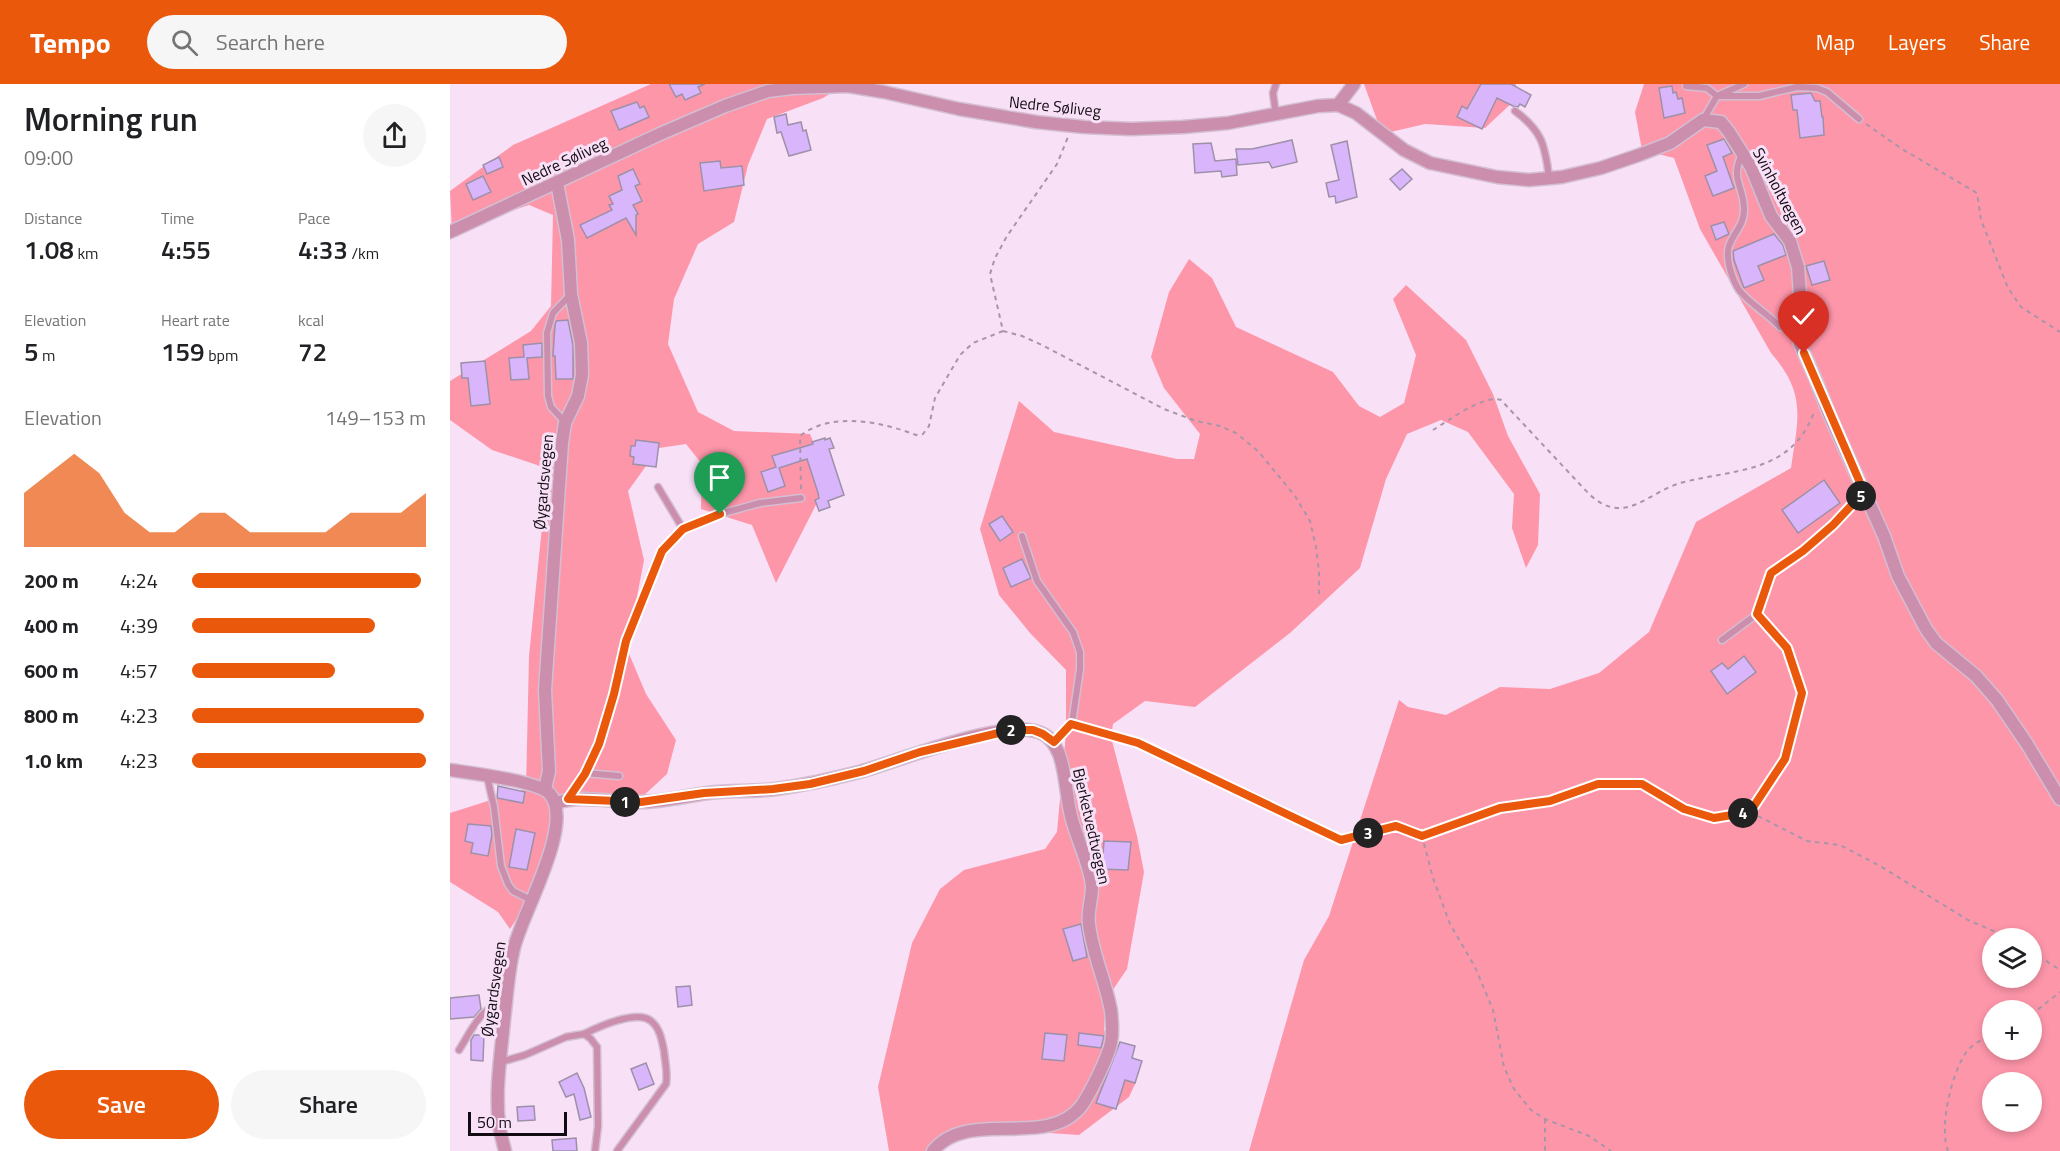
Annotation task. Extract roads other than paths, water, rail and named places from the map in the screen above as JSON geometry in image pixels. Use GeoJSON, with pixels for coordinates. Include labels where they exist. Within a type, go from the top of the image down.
{"type":"FeatureCollection","features":[{"type":"Feature","properties":{"kind":"street","name":"Nedre Søliveg"},"geometry":{"type":"LineString","coordinates":[[450,232],[725,106],[768,91],[814,85],[847,85],[959,109],[1071,126],[1131,129],[1228,123],[1338,105]]}},
{"type":"Feature","properties":{"kind":"street"},"geometry":{"type":"LineString","coordinates":[[1349,86],[1338,105],[1356,113],[1404,150],[1430,163],[1497,177],[1529,180],[1562,177],[1592,170],[1670,143],[1703,120]]}},
{"type":"Feature","properties":{"kind":"street","name":"Svinholtvegen"},"geometry":{"type":"LineString","coordinates":[[1703,120],[1721,122],[1729,132],[1751,167],[1771,216],[1790,241],[1798,267],[1800,344],[1884,536],[1898,576],[1936,643],[1977,676],[1997,700],[2060,799]]}},
{"type":"Feature","properties":{"kind":"street","name":"Øygardsvegen"},"geometry":{"type":"LineString","coordinates":[[545,789],[549,771],[545,690],[560,465],[566,423],[578,396],[582,375],[581,343],[571,294],[568,240],[557,183]]}},
{"type":"Feature","properties":{"kind":"street"},"geometry":{"type":"LineString","coordinates":[[450,770],[545,789],[562,801],[641,802],[704,793],[773,789],[810,784],[864,771],[920,752],[1011,730],[1033,730],[1054,742]]}},
{"type":"Feature","properties":{"kind":"street","name":"Bjerketvedtvegen"},"geometry":{"type":"LineString","coordinates":[[933,1151],[941,1142],[956,1136],[979,1132],[1038,1132],[1053,1129],[1069,1119],[1082,1106],[1111,1043],[1111,1011],[1089,926],[1088,911],[1092,885],[1071,815],[1060,757],[1054,742]]}},
{"type":"Feature","properties":{"kind":"street","name":"Øygardsvegen"},"geometry":{"type":"LineString","coordinates":[[505,1151],[499,1124],[501,1062],[514,947],[553,843],[562,801]]}},
{"type":"Feature","properties":{"kind":"lane"},"geometry":{"type":"LineString","coordinates":[[1276,84],[1273,93],[1276,115]]}},
{"type":"Feature","properties":{"kind":"lane"},"geometry":{"type":"LineString","coordinates":[[1703,120],[1718,96],[1744,84]]}},
{"type":"Feature","properties":{"kind":"lane"},"geometry":{"type":"LineString","coordinates":[[1686,86],[1707,88],[1718,96],[1759,96],[1797,87],[1817,88],[1827,92],[1859,119]]}},
{"type":"Feature","properties":{"kind":"lane"},"geometry":{"type":"LineString","coordinates":[[1515,111],[1530,122],[1538,132],[1545,149],[1549,177]]}},
{"type":"Feature","properties":{"kind":"lane"},"geometry":{"type":"LineString","coordinates":[[1742,154],[1736,175],[1744,207],[1742,224],[1729,245],[1727,255],[1730,267],[1738,289],[1780,327],[1799,328]]}},
{"type":"Feature","properties":{"kind":"lane"},"geometry":{"type":"LineString","coordinates":[[566,423],[551,407],[548,396],[548,333],[553,313],[571,294]]}},
{"type":"Feature","properties":{"kind":"lane"},"geometry":{"type":"LineString","coordinates":[[658,487],[683,529]]}},
{"type":"Feature","properties":{"kind":"lane"},"geometry":{"type":"LineString","coordinates":[[1722,640],[1757,614],[1771,573],[1803,551],[1833,525],[1864,492]]}},
{"type":"Feature","properties":{"kind":"lane"},"geometry":{"type":"LineString","coordinates":[[562,801],[585,774],[599,744],[614,694],[626,641],[644,591],[662,551],[683,529],[720,514],[760,502],[801,498]]}},
{"type":"Feature","properties":{"kind":"lane"},"geometry":{"type":"LineString","coordinates":[[1022,536],[1037,581],[1073,632],[1080,652],[1080,669],[1071,724],[1054,742]]}},
{"type":"Feature","properties":{"kind":"lane"},"geometry":{"type":"LineString","coordinates":[[585,774],[619,776]]}},
{"type":"Feature","properties":{"kind":"lane"},"geometry":{"type":"LineString","coordinates":[[487,776],[494,807],[501,866],[513,891],[531,900]]}},
{"type":"Feature","properties":{"kind":"lane"},"geometry":{"type":"LineString","coordinates":[[459,1050],[489,1007],[497,1002],[506,1003]]}},
{"type":"Feature","properties":{"kind":"lane"},"geometry":{"type":"LineString","coordinates":[[501,1062],[534,1052],[566,1036],[584,1034],[604,1024],[641,1017],[650,1020],[658,1029],[662,1040],[667,1074],[666,1084],[616,1151]]}},
{"type":"Feature","properties":{"kind":"lane"},"geometry":{"type":"LineString","coordinates":[[584,1034],[597,1047],[598,1126],[595,1151]]}}]}
